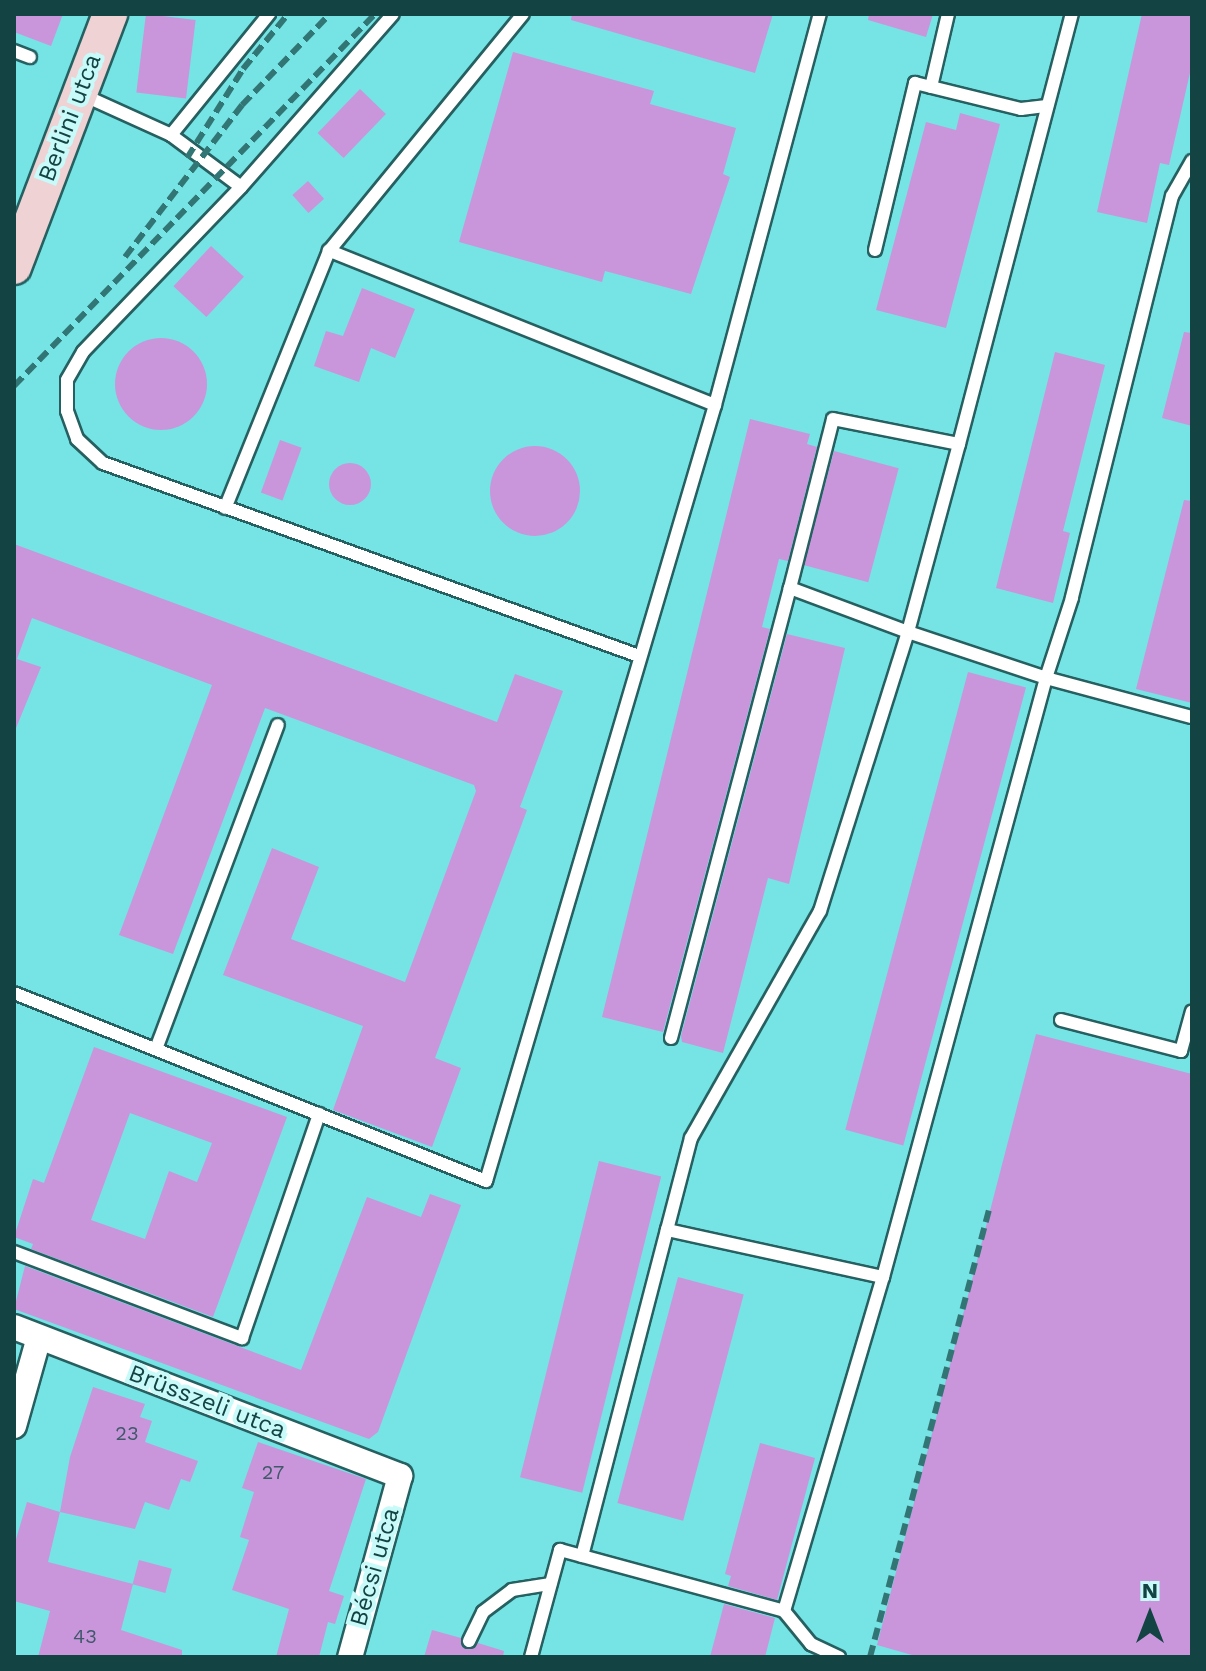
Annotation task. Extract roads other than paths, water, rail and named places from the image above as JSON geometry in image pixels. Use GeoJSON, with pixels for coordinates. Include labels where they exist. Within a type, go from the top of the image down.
{"type":"FeatureCollection","features":[{"type":"Feature","properties":{"kind":"street","name":"Berlini utca"},"geometry":{"type":"LineString","coordinates":[[14,267],[110,14]]}},
{"type":"Feature","properties":{"kind":"street","name":"Brüsszeli utca"},"geometry":{"type":"LineString","coordinates":[[14,1327],[400,1476]]}},
{"type":"Feature","properties":{"kind":"street"},"geometry":{"type":"LineString","coordinates":[[14,1426],[39,1337]]}},
{"type":"Feature","properties":{"kind":"street","name":"Bécsi utca"},"geometry":{"type":"LineString","coordinates":[[350,1657],[400,1476]]}},
{"type":"Feature","properties":{"kind":"lane"},"geometry":{"type":"LineString","coordinates":[[171,135],[269,14]]}},
{"type":"Feature","properties":{"kind":"lane"},"geometry":{"type":"LineString","coordinates":[[393,14],[241,187],[83,352],[67,380],[67,411],[77,439],[103,463],[639,656]]}},
{"type":"Feature","properties":{"kind":"lane"},"geometry":{"type":"LineString","coordinates":[[225,508],[329,251],[523,14]]}},
{"type":"Feature","properties":{"kind":"lane"},"geometry":{"type":"LineString","coordinates":[[14,993],[486,1181],[715,405],[820,14]]}},
{"type":"Feature","properties":{"kind":"lane"},"geometry":{"type":"LineString","coordinates":[[931,87],[948,14]]}},
{"type":"Feature","properties":{"kind":"lane"},"geometry":{"type":"LineString","coordinates":[[582,1556],[691,1138],[820,911],[908,632],[1072,14]]}},
{"type":"Feature","properties":{"kind":"lane"},"geometry":{"type":"LineString","coordinates":[[14,51],[30,57]]}},
{"type":"Feature","properties":{"kind":"lane"},"geometry":{"type":"LineString","coordinates":[[875,250],[915,83],[1021,109],[1047,106]]}},
{"type":"Feature","properties":{"kind":"lane"},"geometry":{"type":"LineString","coordinates":[[80,93],[171,135],[241,187]]}},
{"type":"Feature","properties":{"kind":"lane"},"geometry":{"type":"LineString","coordinates":[[784,1611],[883,1277],[1046,678],[1072,598],[1172,196],[1192,161]]}},
{"type":"Feature","properties":{"kind":"lane"},"geometry":{"type":"LineString","coordinates":[[329,251],[715,405]]}},
{"type":"Feature","properties":{"kind":"lane"},"geometry":{"type":"LineString","coordinates":[[671,1038],[833,419],[959,444]]}},
{"type":"Feature","properties":{"kind":"lane"},"geometry":{"type":"LineString","coordinates":[[790,588],[1046,678],[1192,717]]}},
{"type":"Feature","properties":{"kind":"lane"},"geometry":{"type":"LineString","coordinates":[[156,1049],[278,725]]}},
{"type":"Feature","properties":{"kind":"lane"},"geometry":{"type":"LineString","coordinates":[[1061,1020],[1181,1051],[1192,1011]]}},
{"type":"Feature","properties":{"kind":"lane"},"geometry":{"type":"LineString","coordinates":[[14,1252],[242,1338],[319,1114]]}},
{"type":"Feature","properties":{"kind":"lane"},"geometry":{"type":"LineString","coordinates":[[667,1230],[883,1277]]}},
{"type":"Feature","properties":{"kind":"lane"},"geometry":{"type":"LineString","coordinates":[[531,1657],[560,1550],[784,1611],[811,1644],[839,1657]]}},
{"type":"Feature","properties":{"kind":"lane"},"geometry":{"type":"LineString","coordinates":[[469,1641],[483,1612],[512,1590],[551,1584]]}},
{"type":"Feature","properties":{"kind":"railway"},"geometry":{"type":"LineString","coordinates":[[187,158],[243,69],[288,14]]}},
{"type":"Feature","properties":{"kind":"railway"},"geometry":{"type":"LineString","coordinates":[[125,257],[242,105],[330,14]]}},
{"type":"Feature","properties":{"kind":"railway"},"geometry":{"type":"LineString","coordinates":[[14,386],[375,14]]}},
{"type":"Feature","properties":{"kind":"railway"},"geometry":{"type":"LineString","coordinates":[[870,1657],[990,1206]]}}]}
